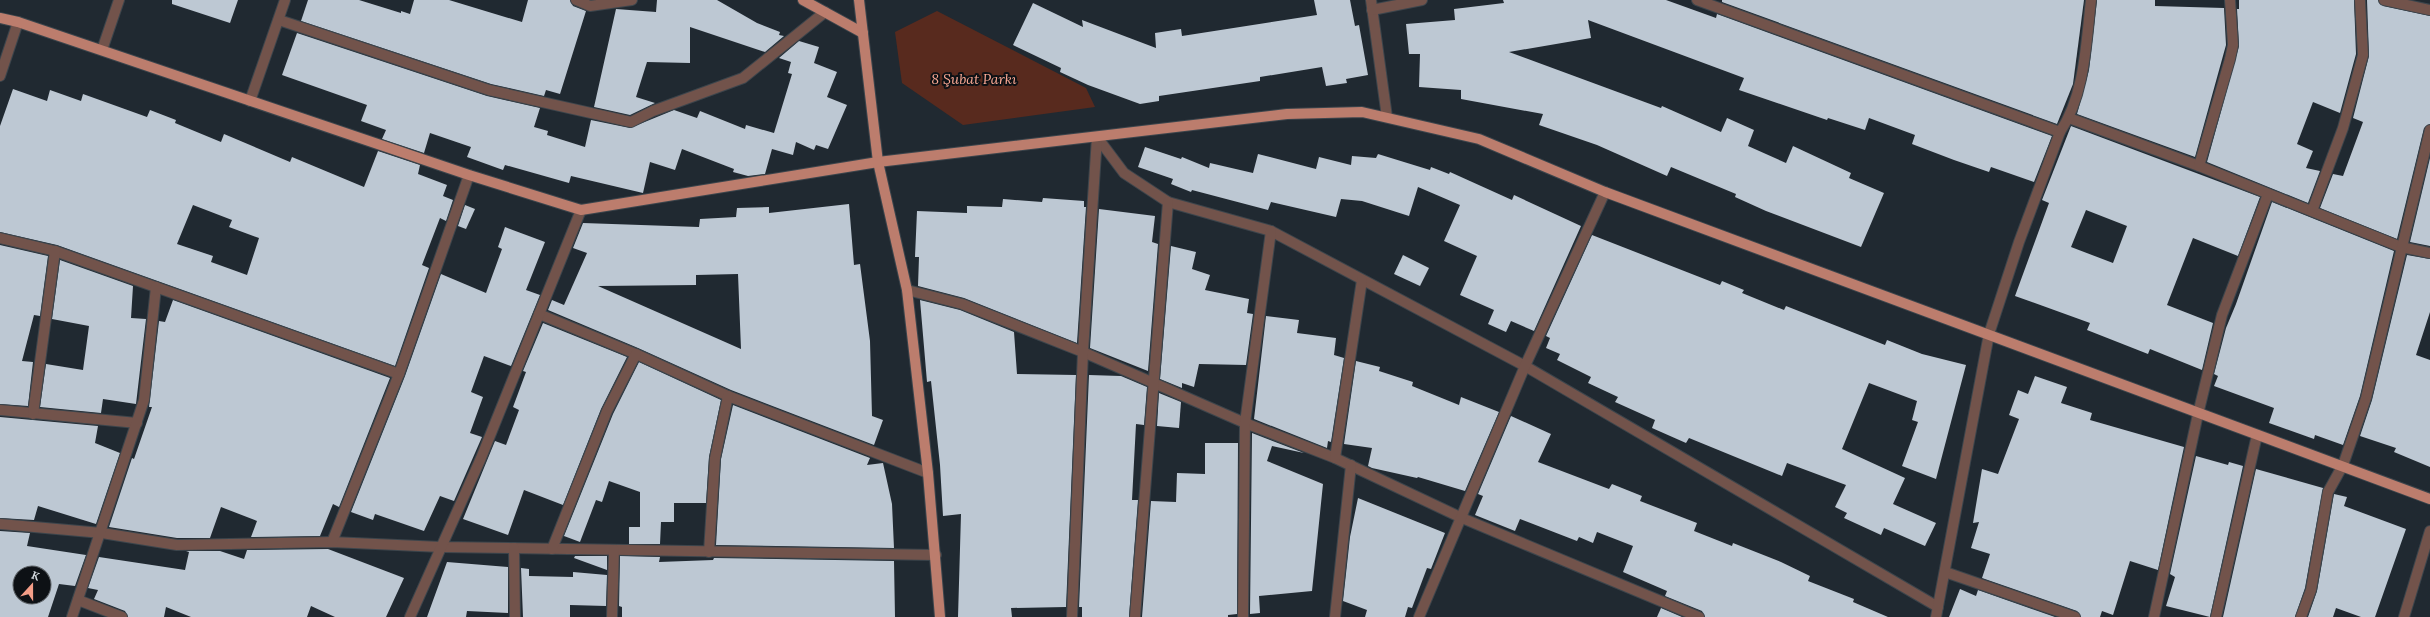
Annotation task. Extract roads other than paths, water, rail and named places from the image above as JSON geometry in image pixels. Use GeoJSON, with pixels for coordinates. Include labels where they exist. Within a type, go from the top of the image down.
{"type":"FeatureCollection","features":[{"type":"Feature","properties":{"kind":"main road"},"geometry":{"type":"LineString","coordinates":[[803,0],[863,33]]}},
{"type":"Feature","properties":{"kind":"main road"},"geometry":{"type":"LineString","coordinates":[[859,0],[878,162],[907,290],[928,473],[940,617]]}},
{"type":"Feature","properties":{"kind":"main road"},"geometry":{"type":"LineString","coordinates":[[0,18],[18,22],[102,50],[469,175],[581,210],[878,162],[1287,114],[1362,112],[1479,139],[1605,192],[1989,334],[2198,414],[2430,499]]}},
{"type":"Feature","properties":{"kind":"street"},"geometry":{"type":"LineString","coordinates":[[102,50],[119,0]]}},
{"type":"Feature","properties":{"kind":"street"},"geometry":{"type":"LineString","coordinates":[[250,101],[285,0]]}},
{"type":"Feature","properties":{"kind":"street"},"geometry":{"type":"LineString","coordinates":[[576,0],[590,6],[632,0]]}},
{"type":"Feature","properties":{"kind":"street"},"geometry":{"type":"LineString","coordinates":[[1387,117],[1371,5],[1422,0]]}},
{"type":"Feature","properties":{"kind":"street"},"geometry":{"type":"LineString","coordinates":[[1697,0],[2060,132]]}},
{"type":"Feature","properties":{"kind":"street"},"geometry":{"type":"LineString","coordinates":[[1098,137],[1124,173],[1168,202],[1271,231],[1525,366],[1937,612],[1946,572],[1989,334],[2019,242],[2060,132],[2069,118],[2082,72],[2091,0]]}},
{"type":"Feature","properties":{"kind":"street"},"geometry":{"type":"LineString","coordinates":[[2199,166],[2233,45],[2230,0]]}},
{"type":"Feature","properties":{"kind":"street"},"geometry":{"type":"LineString","coordinates":[[2312,210],[2343,128],[2363,55],[2360,0]]}},
{"type":"Feature","properties":{"kind":"street"},"geometry":{"type":"LineString","coordinates":[[2384,0],[2430,10]]}},
{"type":"Feature","properties":{"kind":"street"},"geometry":{"type":"LineString","coordinates":[[279,20],[489,90],[631,122],[653,111],[744,78],[825,12]]}},
{"type":"Feature","properties":{"kind":"street"},"geometry":{"type":"LineString","coordinates":[[0,76],[18,22]]}},
{"type":"Feature","properties":{"kind":"street"},"geometry":{"type":"LineString","coordinates":[[2069,118],[2199,166],[2312,210],[2401,247],[2430,253]]}},
{"type":"Feature","properties":{"kind":"street"},"geometry":{"type":"LineString","coordinates":[[2301,617],[2310,590],[2328,492],[2343,466],[2366,398],[2430,130]]}},
{"type":"Feature","properties":{"kind":"street"},"geometry":{"type":"LineString","coordinates":[[1072,617],[1083,352],[1098,137]]}},
{"type":"Feature","properties":{"kind":"street"},"geometry":{"type":"LineString","coordinates":[[332,542],[399,374],[469,175]]}},
{"type":"Feature","properties":{"kind":"street"},"geometry":{"type":"LineString","coordinates":[[1419,617],[1525,366],[1605,192]]}},
{"type":"Feature","properties":{"kind":"street"},"geometry":{"type":"LineString","coordinates":[[2154,617],[2198,414],[2222,315],[2268,194]]}},
{"type":"Feature","properties":{"kind":"street"},"geometry":{"type":"LineString","coordinates":[[1135,617],[1168,202]]}},
{"type":"Feature","properties":{"kind":"street"},"geometry":{"type":"LineString","coordinates":[[410,617],[481,458],[581,210]]}},
{"type":"Feature","properties":{"kind":"street"},"geometry":{"type":"LineString","coordinates":[[1243,617],[1245,423],[1271,231]]}},
{"type":"Feature","properties":{"kind":"street"},"geometry":{"type":"LineString","coordinates":[[0,238],[54,251],[399,374]]}},
{"type":"Feature","properties":{"kind":"street"},"geometry":{"type":"LineString","coordinates":[[32,414],[54,251]]}},
{"type":"Feature","properties":{"kind":"street"},"geometry":{"type":"LineString","coordinates":[[1335,458],[1362,280]]}},
{"type":"Feature","properties":{"kind":"street"},"geometry":{"type":"LineString","coordinates":[[72,617],[102,533],[144,400],[156,287]]}},
{"type":"Feature","properties":{"kind":"street"},"geometry":{"type":"LineString","coordinates":[[907,290],[962,304],[1083,352],[1245,423],[1351,465],[1462,518],[1699,617]]}},
{"type":"Feature","properties":{"kind":"street"},"geometry":{"type":"LineString","coordinates":[[539,314],[636,354],[728,396],[928,473]]}},
{"type":"Feature","properties":{"kind":"street"},"geometry":{"type":"LineString","coordinates":[[552,549],[606,411],[636,354]]}},
{"type":"Feature","properties":{"kind":"street"},"geometry":{"type":"LineString","coordinates":[[709,552],[715,458],[728,396]]}},
{"type":"Feature","properties":{"kind":"street"},"geometry":{"type":"LineString","coordinates":[[0,410],[137,423]]}},
{"type":"Feature","properties":{"kind":"street"},"geometry":{"type":"LineString","coordinates":[[2216,617],[2257,435]]}},
{"type":"Feature","properties":{"kind":"street"},"geometry":{"type":"LineString","coordinates":[[1335,617],[1351,465]]}},
{"type":"Feature","properties":{"kind":"street"},"geometry":{"type":"LineString","coordinates":[[0,524],[102,533],[177,545],[332,542],[441,547],[936,555]]}},
{"type":"Feature","properties":{"kind":"street"},"geometry":{"type":"LineString","coordinates":[[2404,617],[2430,531]]}},
{"type":"Feature","properties":{"kind":"street"},"geometry":{"type":"LineString","coordinates":[[514,548],[516,617]]}},
{"type":"Feature","properties":{"kind":"street"},"geometry":{"type":"LineString","coordinates":[[612,617],[614,550]]}},
{"type":"Feature","properties":{"kind":"street"},"geometry":{"type":"LineString","coordinates":[[1946,572],[2075,617]]}},
{"type":"Feature","properties":{"kind":"street"},"geometry":{"type":"LineString","coordinates":[[78,600],[122,617]]}},
{"type":"Feature","properties":{"kind":"park label","name":"8 Şubat Parkı"},"geometry":{"type":"Point","coordinates":[974,79]}}]}
